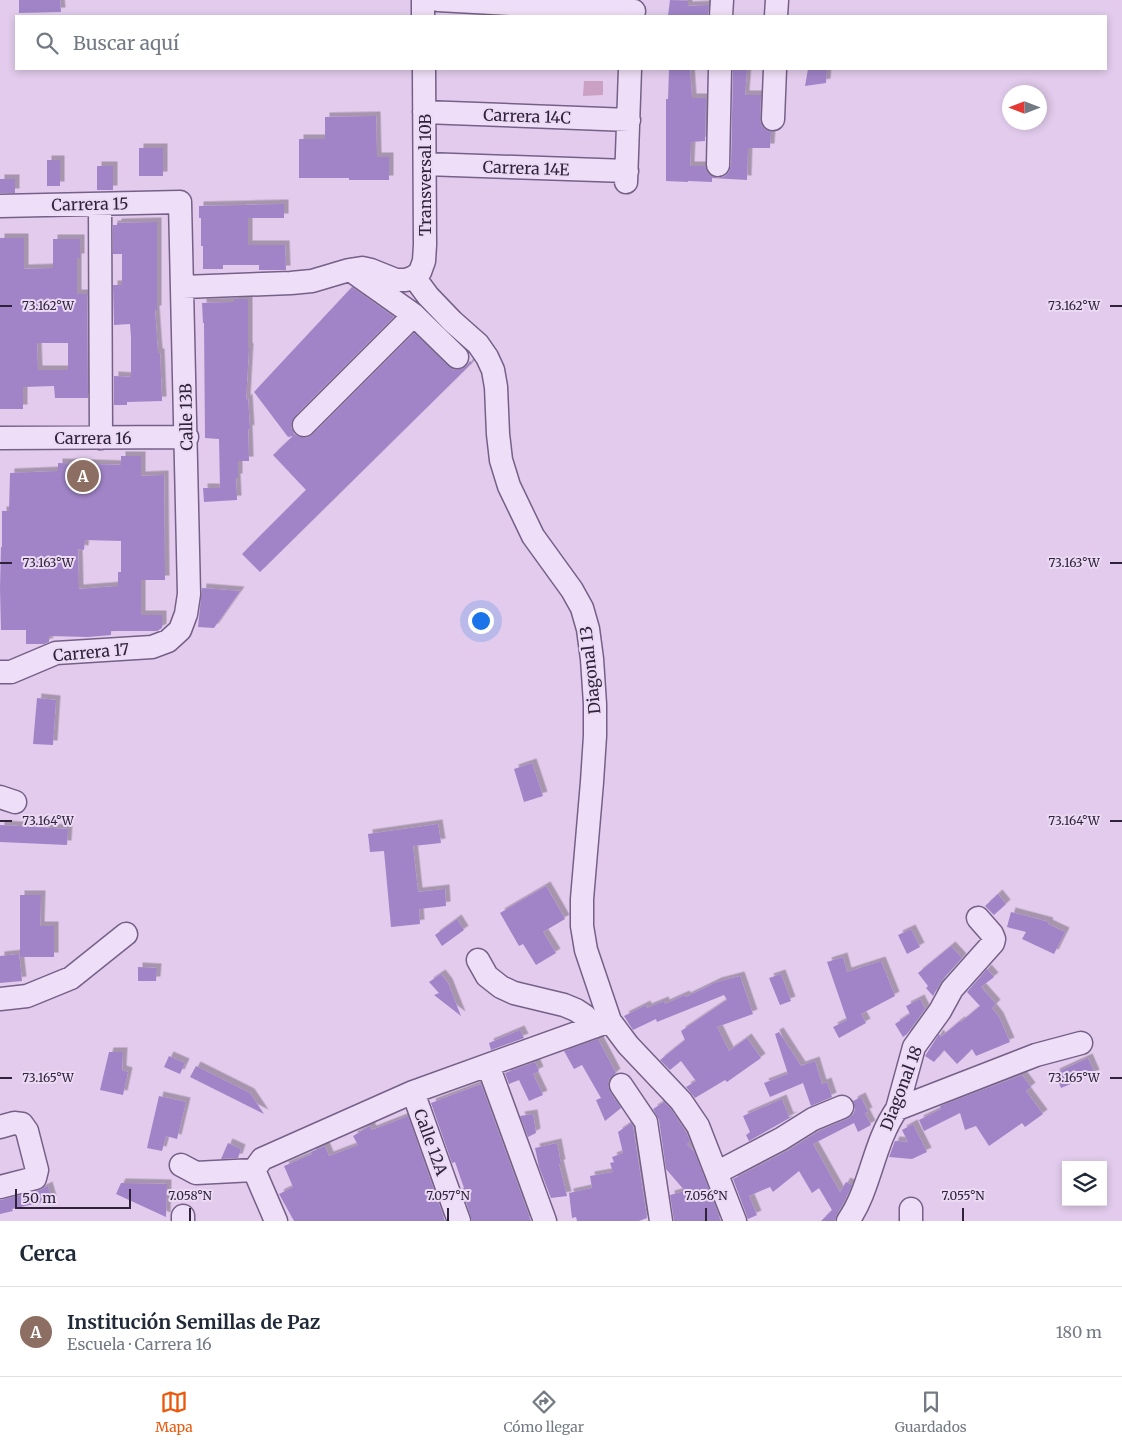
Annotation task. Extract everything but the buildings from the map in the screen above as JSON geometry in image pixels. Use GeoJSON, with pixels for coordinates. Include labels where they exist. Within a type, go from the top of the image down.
{"type":"FeatureCollection","features":[{"type":"Feature","properties":{"kind":"street"},"geometry":{"type":"LineString","coordinates":[[423,0],[423,15]]}},
{"type":"Feature","properties":{"kind":"street"},"geometry":{"type":"LineString","coordinates":[[438,0],[634,9]]}},
{"type":"Feature","properties":{"kind":"street"},"geometry":{"type":"LineString","coordinates":[[721,15],[722,0]]}},
{"type":"Feature","properties":{"kind":"street"},"geometry":{"type":"LineString","coordinates":[[776,15],[777,0]]}},
{"type":"Feature","properties":{"kind":"street","name":"Transversal 10B"},"geometry":{"type":"LineString","coordinates":[[414,278],[420,272],[424,261],[424,70]]}},
{"type":"Feature","properties":{"kind":"street"},"geometry":{"type":"LineString","coordinates":[[629,120],[630,70]]}},
{"type":"Feature","properties":{"kind":"street"},"geometry":{"type":"LineString","coordinates":[[718,165],[720,70]]}},
{"type":"Feature","properties":{"kind":"street"},"geometry":{"type":"LineString","coordinates":[[773,119],[775,70]]}},
{"type":"Feature","properties":{"kind":"street","name":"Carrera 14C"},"geometry":{"type":"LineString","coordinates":[[424,112],[629,120]]}},
{"type":"Feature","properties":{"kind":"street","name":"Carrera 14E"},"geometry":{"type":"LineString","coordinates":[[425,164],[626,177],[629,120]]}},
{"type":"Feature","properties":{"kind":"street","name":"Carrera 15"},"geometry":{"type":"LineString","coordinates":[[0,206],[180,202]]}},
{"type":"Feature","properties":{"kind":"street","name":"Calle 13B"},"geometry":{"type":"LineString","coordinates":[[180,202],[187,437],[189,594],[186,614],[180,630]]}},
{"type":"Feature","properties":{"kind":"street"},"geometry":{"type":"LineString","coordinates":[[100,204],[101,438]]}},
{"type":"Feature","properties":{"kind":"street"},"geometry":{"type":"LineString","coordinates":[[183,287],[312,281],[349,270],[371,270],[396,280],[414,278]]}},
{"type":"Feature","properties":{"kind":"street"},"geometry":{"type":"LineString","coordinates":[[349,270],[414,315],[458,357]]}},
{"type":"Feature","properties":{"kind":"street","name":"Diagonal 13"},"geometry":{"type":"LineString","coordinates":[[414,278],[434,303],[478,344],[487,356],[496,387],[501,460],[509,486],[534,536],[572,590],[582,608],[588,629],[595,704],[595,736],[582,899],[582,926],[602,1024]]}},
{"type":"Feature","properties":{"kind":"street"},"geometry":{"type":"LineString","coordinates":[[304,425],[414,315]]}},
{"type":"Feature","properties":{"kind":"street","name":"Carrera 16"},"geometry":{"type":"LineString","coordinates":[[0,438],[187,437]]}},
{"type":"Feature","properties":{"kind":"street","name":"Carrera 17"},"geometry":{"type":"LineString","coordinates":[[0,672],[11,672],[24,668],[56,653],[152,648],[168,641],[180,630]]}},
{"type":"Feature","properties":{"kind":"street","name":"Diagonal 18"},"geometry":{"type":"LineString","coordinates":[[848,1221],[857,1206],[890,1118],[897,1109],[914,1047],[952,989],[994,939],[978,918]]}},
{"type":"Feature","properties":{"kind":"street"},"geometry":{"type":"LineString","coordinates":[[0,999],[26,996],[71,978],[126,934]]}},
{"type":"Feature","properties":{"kind":"street"},"geometry":{"type":"LineString","coordinates":[[478,960],[487,976],[501,987],[514,993],[576,1010],[623,1038],[690,1112],[718,1172],[735,1221]]}},
{"type":"Feature","properties":{"kind":"street"},"geometry":{"type":"LineString","coordinates":[[254,1170],[262,1159],[413,1092],[602,1024]]}},
{"type":"Feature","properties":{"kind":"street"},"geometry":{"type":"LineString","coordinates":[[897,1109],[1036,1055],[1082,1043]]}},
{"type":"Feature","properties":{"kind":"street"},"geometry":{"type":"LineString","coordinates":[[488,1065],[545,1221]]}},
{"type":"Feature","properties":{"kind":"street"},"geometry":{"type":"LineString","coordinates":[[621,1085],[646,1122],[662,1221]]}},
{"type":"Feature","properties":{"kind":"street","name":"Calle 12A"},"geometry":{"type":"LineString","coordinates":[[413,1092],[459,1221]]}},
{"type":"Feature","properties":{"kind":"street"},"geometry":{"type":"LineString","coordinates":[[718,1172],[781,1139],[813,1119],[842,1107]]}},
{"type":"Feature","properties":{"kind":"street"},"geometry":{"type":"LineString","coordinates":[[0,1127],[14,1122],[22,1124],[26,1131],[37,1170],[35,1178],[0,1187]]}},
{"type":"Feature","properties":{"kind":"street"},"geometry":{"type":"LineString","coordinates":[[181,1165],[196,1173],[254,1170]]}},
{"type":"Feature","properties":{"kind":"street"},"geometry":{"type":"LineString","coordinates":[[254,1170],[276,1221]]}},
{"type":"Feature","properties":{"kind":"shaded area"},"geometry":{"type":"Polygon","coordinates":[[[584,81],[603,81],[603,95],[583,96],[584,81]]]}},
{"type":"Feature","properties":{"kind":"place","name":"Institución Semillas de Paz"},"geometry":{"type":"Point","coordinates":[83,476]}}]}
